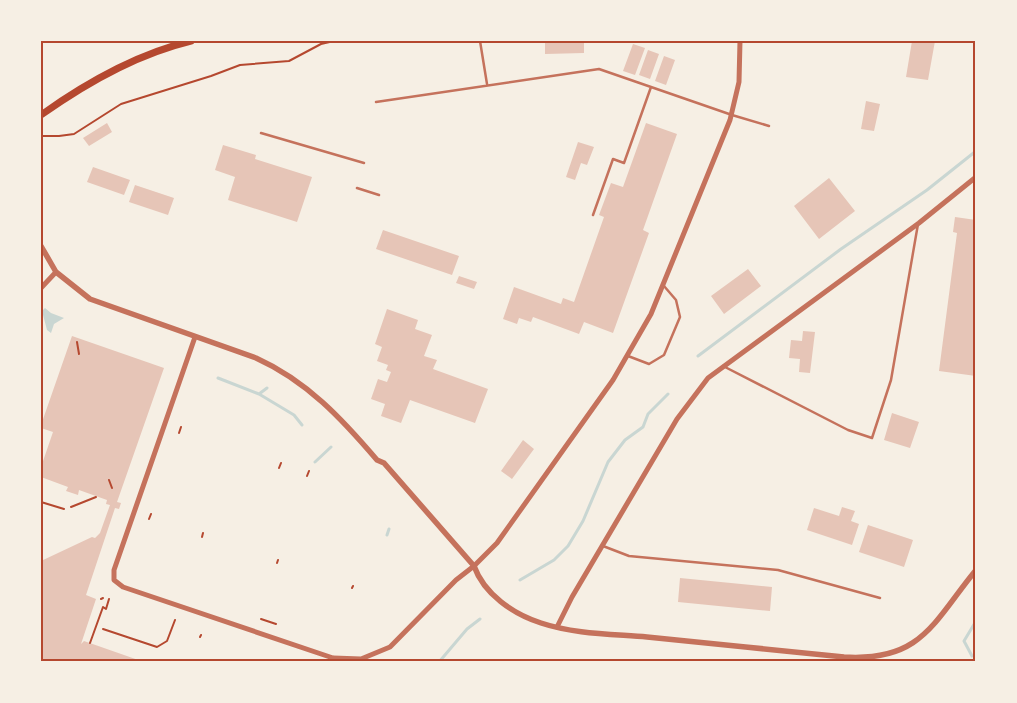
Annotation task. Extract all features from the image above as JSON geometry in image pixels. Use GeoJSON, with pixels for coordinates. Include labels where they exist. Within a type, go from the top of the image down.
{"type":"FeatureCollection","features":[{"type":"Feature","properties":{"kind":"main road"},"geometry":{"type":"LineString","coordinates":[[41,115],[98,79],[163,49],[191,41]]}},
{"type":"Feature","properties":{"kind":"street"},"geometry":{"type":"LineString","coordinates":[[195,337],[114,570],[114,580],[123,587],[339,660],[367,658],[390,647],[456,580],[474,566],[509,526],[628,356],[664,286],[732,115],[739,82],[740,41]]}},
{"type":"Feature","properties":{"kind":"street"},"geometry":{"type":"LineString","coordinates":[[557,627],[572,597],[677,419],[703,384],[722,366],[919,223],[976,177]]}},
{"type":"Feature","properties":{"kind":"street"},"geometry":{"type":"LineString","coordinates":[[41,246],[56,272],[79,292],[98,303],[268,364],[291,377],[318,397],[378,460],[384,463],[474,566],[480,581],[502,602],[534,620],[557,627],[844,657],[877,656],[904,648],[925,634],[937,622],[976,570]]}},
{"type":"Feature","properties":{"kind":"street"},"geometry":{"type":"LineString","coordinates":[[41,288],[56,272]]}},
{"type":"Feature","properties":{"kind":"lane"},"geometry":{"type":"LineString","coordinates":[[480,41],[487,85]]}},
{"type":"Feature","properties":{"kind":"lane"},"geometry":{"type":"LineString","coordinates":[[376,102],[599,68],[732,115],[769,126]]}},
{"type":"Feature","properties":{"kind":"lane"},"geometry":{"type":"LineString","coordinates":[[593,215],[613,159],[624,163],[651,87]]}},
{"type":"Feature","properties":{"kind":"lane"},"geometry":{"type":"LineString","coordinates":[[262,133],[364,163]]}},
{"type":"Feature","properties":{"kind":"lane"},"geometry":{"type":"LineString","coordinates":[[356,188],[380,195]]}},
{"type":"Feature","properties":{"kind":"lane"},"geometry":{"type":"LineString","coordinates":[[722,366],[848,430],[872,438],[891,380],[919,223]]}},
{"type":"Feature","properties":{"kind":"lane"},"geometry":{"type":"LineString","coordinates":[[628,356],[638,362],[649,364],[664,355],[680,317],[676,300],[664,286]]}},
{"type":"Feature","properties":{"kind":"lane"},"geometry":{"type":"LineString","coordinates":[[602,546],[629,556],[778,570],[880,598]]}},
{"type":"Feature","properties":{"kind":"path"},"geometry":{"type":"LineString","coordinates":[[41,136],[74,134],[121,104],[240,65],[288,62],[322,44],[334,41]]}},
{"type":"Feature","properties":{"kind":"path"},"geometry":{"type":"LineString","coordinates":[[77,342],[79,354]]}},
{"type":"Feature","properties":{"kind":"path"},"geometry":{"type":"LineString","coordinates":[[179,433],[181,427]]}},
{"type":"Feature","properties":{"kind":"path"},"geometry":{"type":"LineString","coordinates":[[279,468],[281,463]]}},
{"type":"Feature","properties":{"kind":"path"},"geometry":{"type":"LineString","coordinates":[[307,476],[309,472]]}},
{"type":"Feature","properties":{"kind":"path"},"geometry":{"type":"LineString","coordinates":[[109,480],[112,488]]}},
{"type":"Feature","properties":{"kind":"path"},"geometry":{"type":"LineString","coordinates":[[71,507],[96,498]]}},
{"type":"Feature","properties":{"kind":"path"},"geometry":{"type":"LineString","coordinates":[[41,502],[64,509]]}},
{"type":"Feature","properties":{"kind":"path"},"geometry":{"type":"LineString","coordinates":[[149,519],[151,514]]}},
{"type":"Feature","properties":{"kind":"path"},"geometry":{"type":"LineString","coordinates":[[90,643],[103,607],[106,608],[110,599]]}},
{"type":"Feature","properties":{"kind":"path"},"geometry":{"type":"LineString","coordinates":[[261,618],[276,624]]}},
{"type":"Feature","properties":{"kind":"path"},"geometry":{"type":"LineString","coordinates":[[103,629],[157,647],[167,641],[175,620]]}},
{"type":"Feature","properties":{"kind":"shaded area"},"geometry":{"type":"Polygon","coordinates":[[[45,308],[51,313],[64,318],[54,324],[51,333],[47,330],[42,311],[45,308]]]}},
{"type":"Feature","properties":{"kind":"building"},"geometry":{"type":"Polygon","coordinates":[[[545,41],[584,41],[584,53],[545,54],[545,41]]]}},
{"type":"Feature","properties":{"kind":"building"},"geometry":{"type":"Polygon","coordinates":[[[912,41],[935,41],[928,80],[906,77],[912,41]]]}},
{"type":"Feature","properties":{"kind":"building"},"geometry":{"type":"Polygon","coordinates":[[[633,44],[645,48],[635,75],[623,71],[633,44]]]}},
{"type":"Feature","properties":{"kind":"building"},"geometry":{"type":"Polygon","coordinates":[[[648,50],[659,54],[650,79],[639,75],[648,50]]]}},
{"type":"Feature","properties":{"kind":"building"},"geometry":{"type":"Polygon","coordinates":[[[664,56],[675,60],[666,85],[655,81],[664,56]]]}},
{"type":"Feature","properties":{"kind":"building"},"geometry":{"type":"Polygon","coordinates":[[[866,101],[880,104],[874,131],[861,129],[866,101]]]}},
{"type":"Feature","properties":{"kind":"building"},"geometry":{"type":"Polygon","coordinates":[[[107,123],[112,132],[89,146],[83,138],[107,123]]]}},
{"type":"Feature","properties":{"kind":"building"},"geometry":{"type":"Polygon","coordinates":[[[646,123],[677,134],[643,230],[649,233],[613,333],[584,322],[579,334],[533,317],[531,322],[519,318],[517,324],[503,319],[514,287],[561,304],[563,298],[574,302],[604,217],[599,215],[611,183],[623,187],[646,123]]]}},
{"type":"Feature","properties":{"kind":"building"},"geometry":{"type":"Polygon","coordinates":[[[578,142],[594,147],[587,165],[581,163],[575,180],[566,177],[578,142]]]}},
{"type":"Feature","properties":{"kind":"building"},"geometry":{"type":"Polygon","coordinates":[[[223,145],[256,155],[255,159],[312,177],[297,222],[228,200],[235,177],[215,170],[223,145]]]}},
{"type":"Feature","properties":{"kind":"building"},"geometry":{"type":"Polygon","coordinates":[[[93,167],[130,180],[124,195],[87,182],[93,167]]]}},
{"type":"Feature","properties":{"kind":"building"},"geometry":{"type":"Polygon","coordinates":[[[829,178],[855,211],[819,239],[794,206],[829,178]]]}},
{"type":"Feature","properties":{"kind":"building"},"geometry":{"type":"Polygon","coordinates":[[[135,185],[174,198],[168,215],[129,202],[135,185]]]}},
{"type":"Feature","properties":{"kind":"building"},"geometry":{"type":"Polygon","coordinates":[[[955,217],[976,220],[976,376],[939,371],[957,233],[953,232],[955,217]]]}},
{"type":"Feature","properties":{"kind":"building"},"geometry":{"type":"Polygon","coordinates":[[[383,230],[459,256],[452,275],[376,249],[383,230]]]}},
{"type":"Feature","properties":{"kind":"building"},"geometry":{"type":"Polygon","coordinates":[[[748,269],[761,286],[724,314],[711,296],[748,269]]]}},
{"type":"Feature","properties":{"kind":"building"},"geometry":{"type":"Polygon","coordinates":[[[459,276],[477,282],[474,289],[456,283],[459,276]]]}},
{"type":"Feature","properties":{"kind":"building"},"geometry":{"type":"Polygon","coordinates":[[[387,309],[418,320],[415,329],[432,335],[424,356],[437,360],[433,369],[488,389],[475,423],[410,400],[401,423],[381,416],[385,404],[371,399],[378,379],[387,382],[391,372],[386,370],[388,365],[377,361],[382,347],[375,344],[387,309]]]}},
{"type":"Feature","properties":{"kind":"building"},"geometry":{"type":"Polygon","coordinates":[[[803,331],[815,332],[810,373],[799,372],[800,359],[789,358],[791,340],[802,341],[803,331]]]}},
{"type":"Feature","properties":{"kind":"building"},"geometry":{"type":"Polygon","coordinates":[[[72,336],[164,368],[117,502],[121,503],[119,509],[115,508],[86,595],[96,599],[81,644],[84,641],[144,662],[41,662],[41,561],[92,537],[95,538],[100,533],[110,505],[106,504],[107,500],[79,490],[78,495],[66,491],[68,487],[41,477],[41,467],[53,432],[41,428],[41,425],[72,336]]]}},
{"type":"Feature","properties":{"kind":"building"},"geometry":{"type":"Polygon","coordinates":[[[892,413],[919,422],[910,448],[884,440],[892,413]]]}},
{"type":"Feature","properties":{"kind":"building"},"geometry":{"type":"Polygon","coordinates":[[[523,440],[534,449],[512,479],[501,471],[523,440]]]}},
{"type":"Feature","properties":{"kind":"building"},"geometry":{"type":"Polygon","coordinates":[[[842,507],[855,511],[851,521],[859,524],[852,545],[807,530],[814,508],[839,516],[842,507]]]}},
{"type":"Feature","properties":{"kind":"building"},"geometry":{"type":"Polygon","coordinates":[[[868,525],[913,540],[904,567],[859,552],[868,525]]]}},
{"type":"Feature","properties":{"kind":"building"},"geometry":{"type":"Polygon","coordinates":[[[680,578],[772,587],[770,611],[678,602],[680,578]]]}},
{"type":"Feature","properties":{"kind":"waterway"},"geometry":{"type":"LineString","coordinates":[[698,356],[841,249],[927,190],[976,151]]}},
{"type":"Feature","properties":{"kind":"waterway"},"geometry":{"type":"LineString","coordinates":[[218,378],[259,394],[267,388]]}},
{"type":"Feature","properties":{"kind":"waterway"},"geometry":{"type":"LineString","coordinates":[[259,394],[294,415],[302,425]]}},
{"type":"Feature","properties":{"kind":"waterway"},"geometry":{"type":"LineString","coordinates":[[520,580],[554,560],[568,546],[583,521],[608,462],[625,440],[643,427],[648,414],[668,394]]}},
{"type":"Feature","properties":{"kind":"waterway"},"geometry":{"type":"LineString","coordinates":[[315,462],[331,447]]}},
{"type":"Feature","properties":{"kind":"waterway"},"geometry":{"type":"LineString","coordinates":[[387,535],[389,529]]}},
{"type":"Feature","properties":{"kind":"waterway"},"geometry":{"type":"LineString","coordinates":[[439,662],[467,629],[480,619]]}},
{"type":"Feature","properties":{"kind":"waterway"},"geometry":{"type":"LineString","coordinates":[[972,656],[964,641],[976,621]]}}]}
